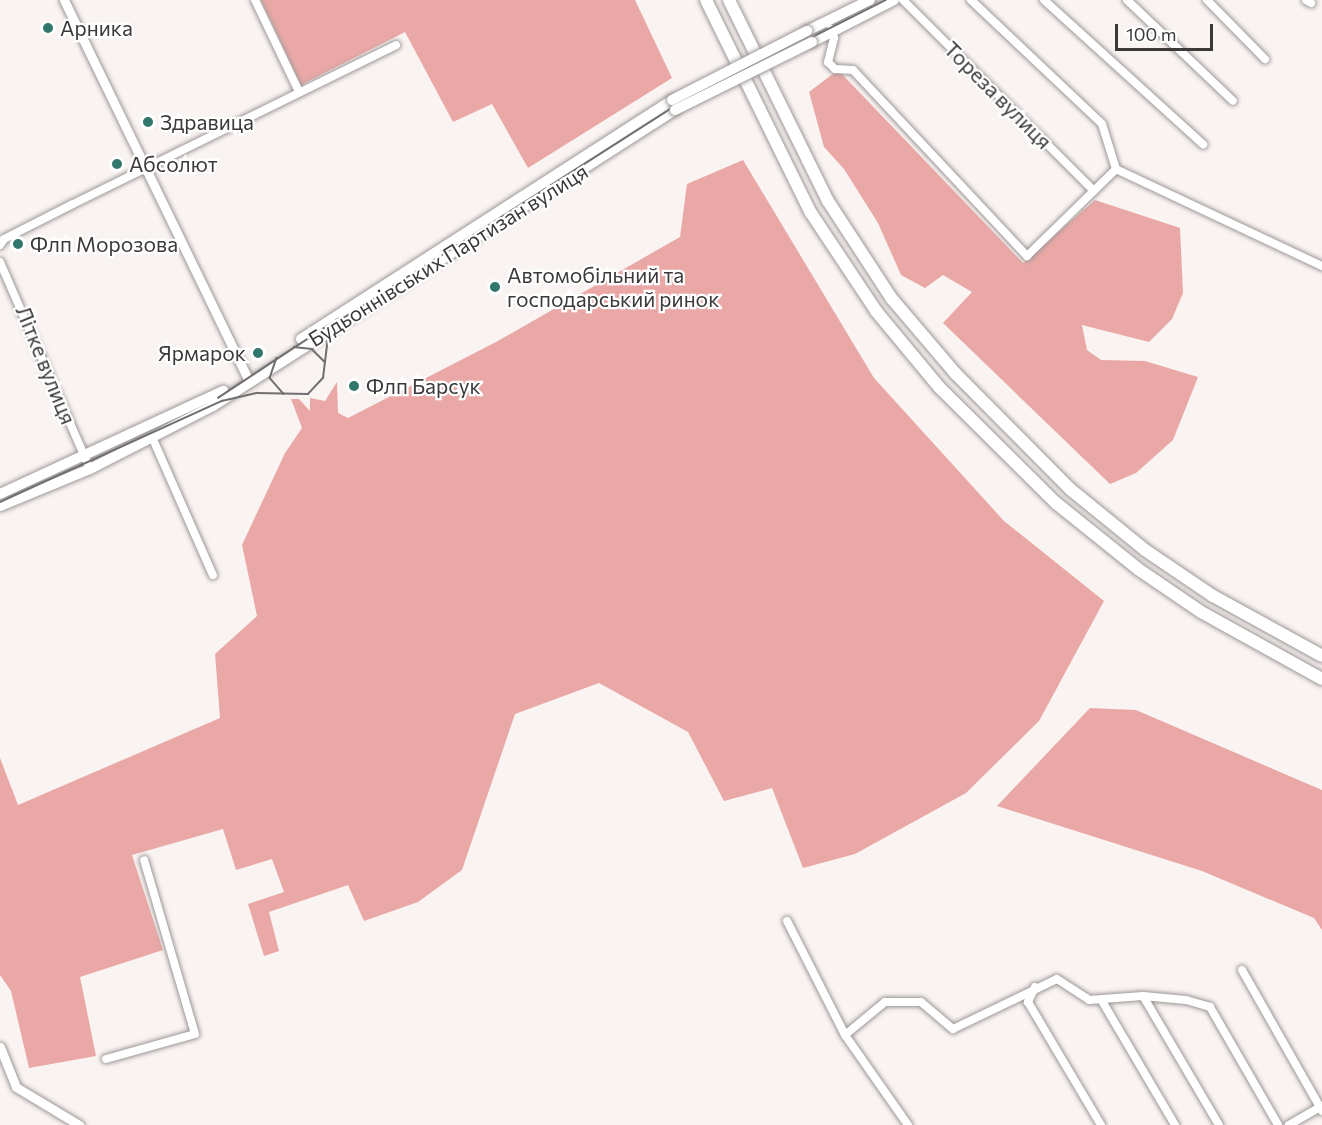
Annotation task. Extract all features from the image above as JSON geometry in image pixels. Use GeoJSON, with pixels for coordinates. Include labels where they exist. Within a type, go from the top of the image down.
{"type":"FeatureCollection","features":[{"type":"Feature","properties":{"kind":"main road"},"geometry":{"type":"LineString","coordinates":[[706,0],[811,213],[876,311],[940,388],[1056,503],[1138,569],[1210,618],[1322,679]]}},
{"type":"Feature","properties":{"kind":"main road"},"geometry":{"type":"LineString","coordinates":[[729,0],[828,201],[892,299],[955,374],[1070,489],[1145,550],[1213,596],[1322,656]]}},
{"type":"Feature","properties":{"kind":"main road","name":"Будьоннівських Партизан вулиця"},"geometry":{"type":"LineString","coordinates":[[0,506],[87,464],[248,378],[673,105],[807,31],[870,0]]}},
{"type":"Feature","properties":{"kind":"main road","name":"Будьоннівських Партизан вулиця"},"geometry":{"type":"LineString","coordinates":[[673,105],[812,42],[894,0]]}},
{"type":"Feature","properties":{"kind":"main road","name":"Будьоннівських Партизан вулиця"},"geometry":{"type":"LineString","coordinates":[[0,494],[87,464],[152,437],[213,406],[248,378]]}},
{"type":"Feature","properties":{"kind":"street"},"geometry":{"type":"LineString","coordinates":[[64,0],[248,378]]}},
{"type":"Feature","properties":{"kind":"street"},"geometry":{"type":"LineString","coordinates":[[255,0],[299,92]]}},
{"type":"Feature","properties":{"kind":"street","name":"Тореза вулиця"},"geometry":{"type":"LineString","coordinates":[[903,0],[1094,191]]}},
{"type":"Feature","properties":{"kind":"street"},"geometry":{"type":"LineString","coordinates":[[971,0],[1102,124],[1116,169],[1322,266]]}},
{"type":"Feature","properties":{"kind":"street"},"geometry":{"type":"LineString","coordinates":[[1044,0],[1203,144]]}},
{"type":"Feature","properties":{"kind":"street"},"geometry":{"type":"LineString","coordinates":[[1127,0],[1233,101]]}},
{"type":"Feature","properties":{"kind":"street"},"geometry":{"type":"LineString","coordinates":[[1207,0],[1265,59]]}},
{"type":"Feature","properties":{"kind":"street"},"geometry":{"type":"LineString","coordinates":[[831,19],[830,32],[834,38],[828,62],[836,69],[853,70],[1027,256],[1116,169]]}},
{"type":"Feature","properties":{"kind":"street"},"geometry":{"type":"LineString","coordinates":[[0,245],[4,239],[146,167],[396,45]]}},
{"type":"Feature","properties":{"kind":"street","name":"Літке вулиця"},"geometry":{"type":"LineString","coordinates":[[0,262],[87,464]]}},
{"type":"Feature","properties":{"kind":"street"},"geometry":{"type":"LineString","coordinates":[[152,437],[213,575]]}},
{"type":"Feature","properties":{"kind":"street"},"geometry":{"type":"LineString","coordinates":[[106,1059],[195,1034],[144,860]]}},
{"type":"Feature","properties":{"kind":"street"},"geometry":{"type":"LineString","coordinates":[[787,921],[845,1035],[908,1125]]}},
{"type":"Feature","properties":{"kind":"street"},"geometry":{"type":"LineString","coordinates":[[1242,970],[1321,1108],[1289,1125]]}},
{"type":"Feature","properties":{"kind":"street"},"geometry":{"type":"LineString","coordinates":[[845,1035],[885,1002],[921,1002],[953,1029],[1035,987],[1057,979],[1089,1000],[1102,1001],[1143,996],[1210,1007],[1278,1125]]}},
{"type":"Feature","properties":{"kind":"street"},"geometry":{"type":"LineString","coordinates":[[1035,987],[1028,1002],[1101,1125]]}},
{"type":"Feature","properties":{"kind":"street"},"geometry":{"type":"LineString","coordinates":[[1143,996],[1219,1125]]}},
{"type":"Feature","properties":{"kind":"street"},"geometry":{"type":"LineString","coordinates":[[1102,1001],[1175,1125]]}},
{"type":"Feature","properties":{"kind":"street"},"geometry":{"type":"LineString","coordinates":[[0,1047],[16,1087],[79,1125]]}},
{"type":"Feature","properties":{"kind":"shaded area"},"geometry":{"type":"Polygon","coordinates":[[[261,0],[635,0],[672,78],[528,168],[492,104],[453,122],[405,32],[301,85],[261,0]]]}},
{"type":"Feature","properties":{"kind":"shaded area"},"geometry":{"type":"Polygon","coordinates":[[[838,70],[1023,263],[1095,200],[1180,228],[1183,293],[1172,319],[1149,342],[1082,325],[1087,350],[1101,360],[1145,361],[1198,377],[1173,440],[1136,473],[1110,484],[943,323],[972,292],[943,275],[925,288],[901,275],[878,223],[844,169],[824,147],[809,92],[838,70]]]}},
{"type":"Feature","properties":{"kind":"shaded area"},"geometry":{"type":"Polygon","coordinates":[[[743,160],[874,378],[1004,521],[1104,601],[1039,721],[966,793],[855,854],[803,868],[772,788],[724,801],[688,732],[599,683],[515,714],[462,870],[418,902],[364,921],[348,885],[269,912],[279,951],[264,956],[248,904],[284,892],[272,859],[236,870],[223,829],[132,855],[163,950],[80,977],[96,1056],[29,1068],[11,991],[0,975],[0,758],[18,805],[220,718],[215,654],[257,616],[242,545],[285,453],[302,428],[291,399],[299,399],[310,411],[310,398],[325,401],[337,382],[338,413],[348,418],[496,342],[680,237],[687,184],[743,160]]]}},
{"type":"Feature","properties":{"kind":"shaded area"},"geometry":{"type":"Polygon","coordinates":[[[1090,708],[1136,710],[1322,790],[1322,930],[1314,918],[1202,871],[997,806],[1090,708]]]}},
{"type":"Feature","properties":{"kind":"tram line"},"geometry":{"type":"LineString","coordinates":[[0,502],[222,401],[257,393],[308,394],[323,378],[328,339],[342,319],[674,107],[886,0]]}},
{"type":"Feature","properties":{"kind":"tram line"},"geometry":{"type":"LineString","coordinates":[[218,398],[338,319]]}},
{"type":"Feature","properties":{"kind":"tram line"},"geometry":{"type":"LineString","coordinates":[[294,347],[312,349],[325,362]]}},
{"type":"Feature","properties":{"kind":"tram line"},"geometry":{"type":"LineString","coordinates":[[277,358],[270,378],[284,394]]}},
{"type":"Feature","properties":{"kind":"place","name":"Арника"},"geometry":{"type":"Point","coordinates":[48,28]}},
{"type":"Feature","properties":{"kind":"place","name":"Здравица"},"geometry":{"type":"Point","coordinates":[148,122]}},
{"type":"Feature","properties":{"kind":"place","name":"Абсолют"},"geometry":{"type":"Point","coordinates":[117,164]}},
{"type":"Feature","properties":{"kind":"place","name":"Флп Морозова"},"geometry":{"type":"Point","coordinates":[18,244]}},
{"type":"Feature","properties":{"kind":"place","name":"Автомобільний та господарський ринок"},"geometry":{"type":"Point","coordinates":[495,287]}},
{"type":"Feature","properties":{"kind":"place","name":"Ярмарок"},"geometry":{"type":"Point","coordinates":[258,353]}},
{"type":"Feature","properties":{"kind":"place","name":"Флп Барсук"},"geometry":{"type":"Point","coordinates":[354,386]}}]}
